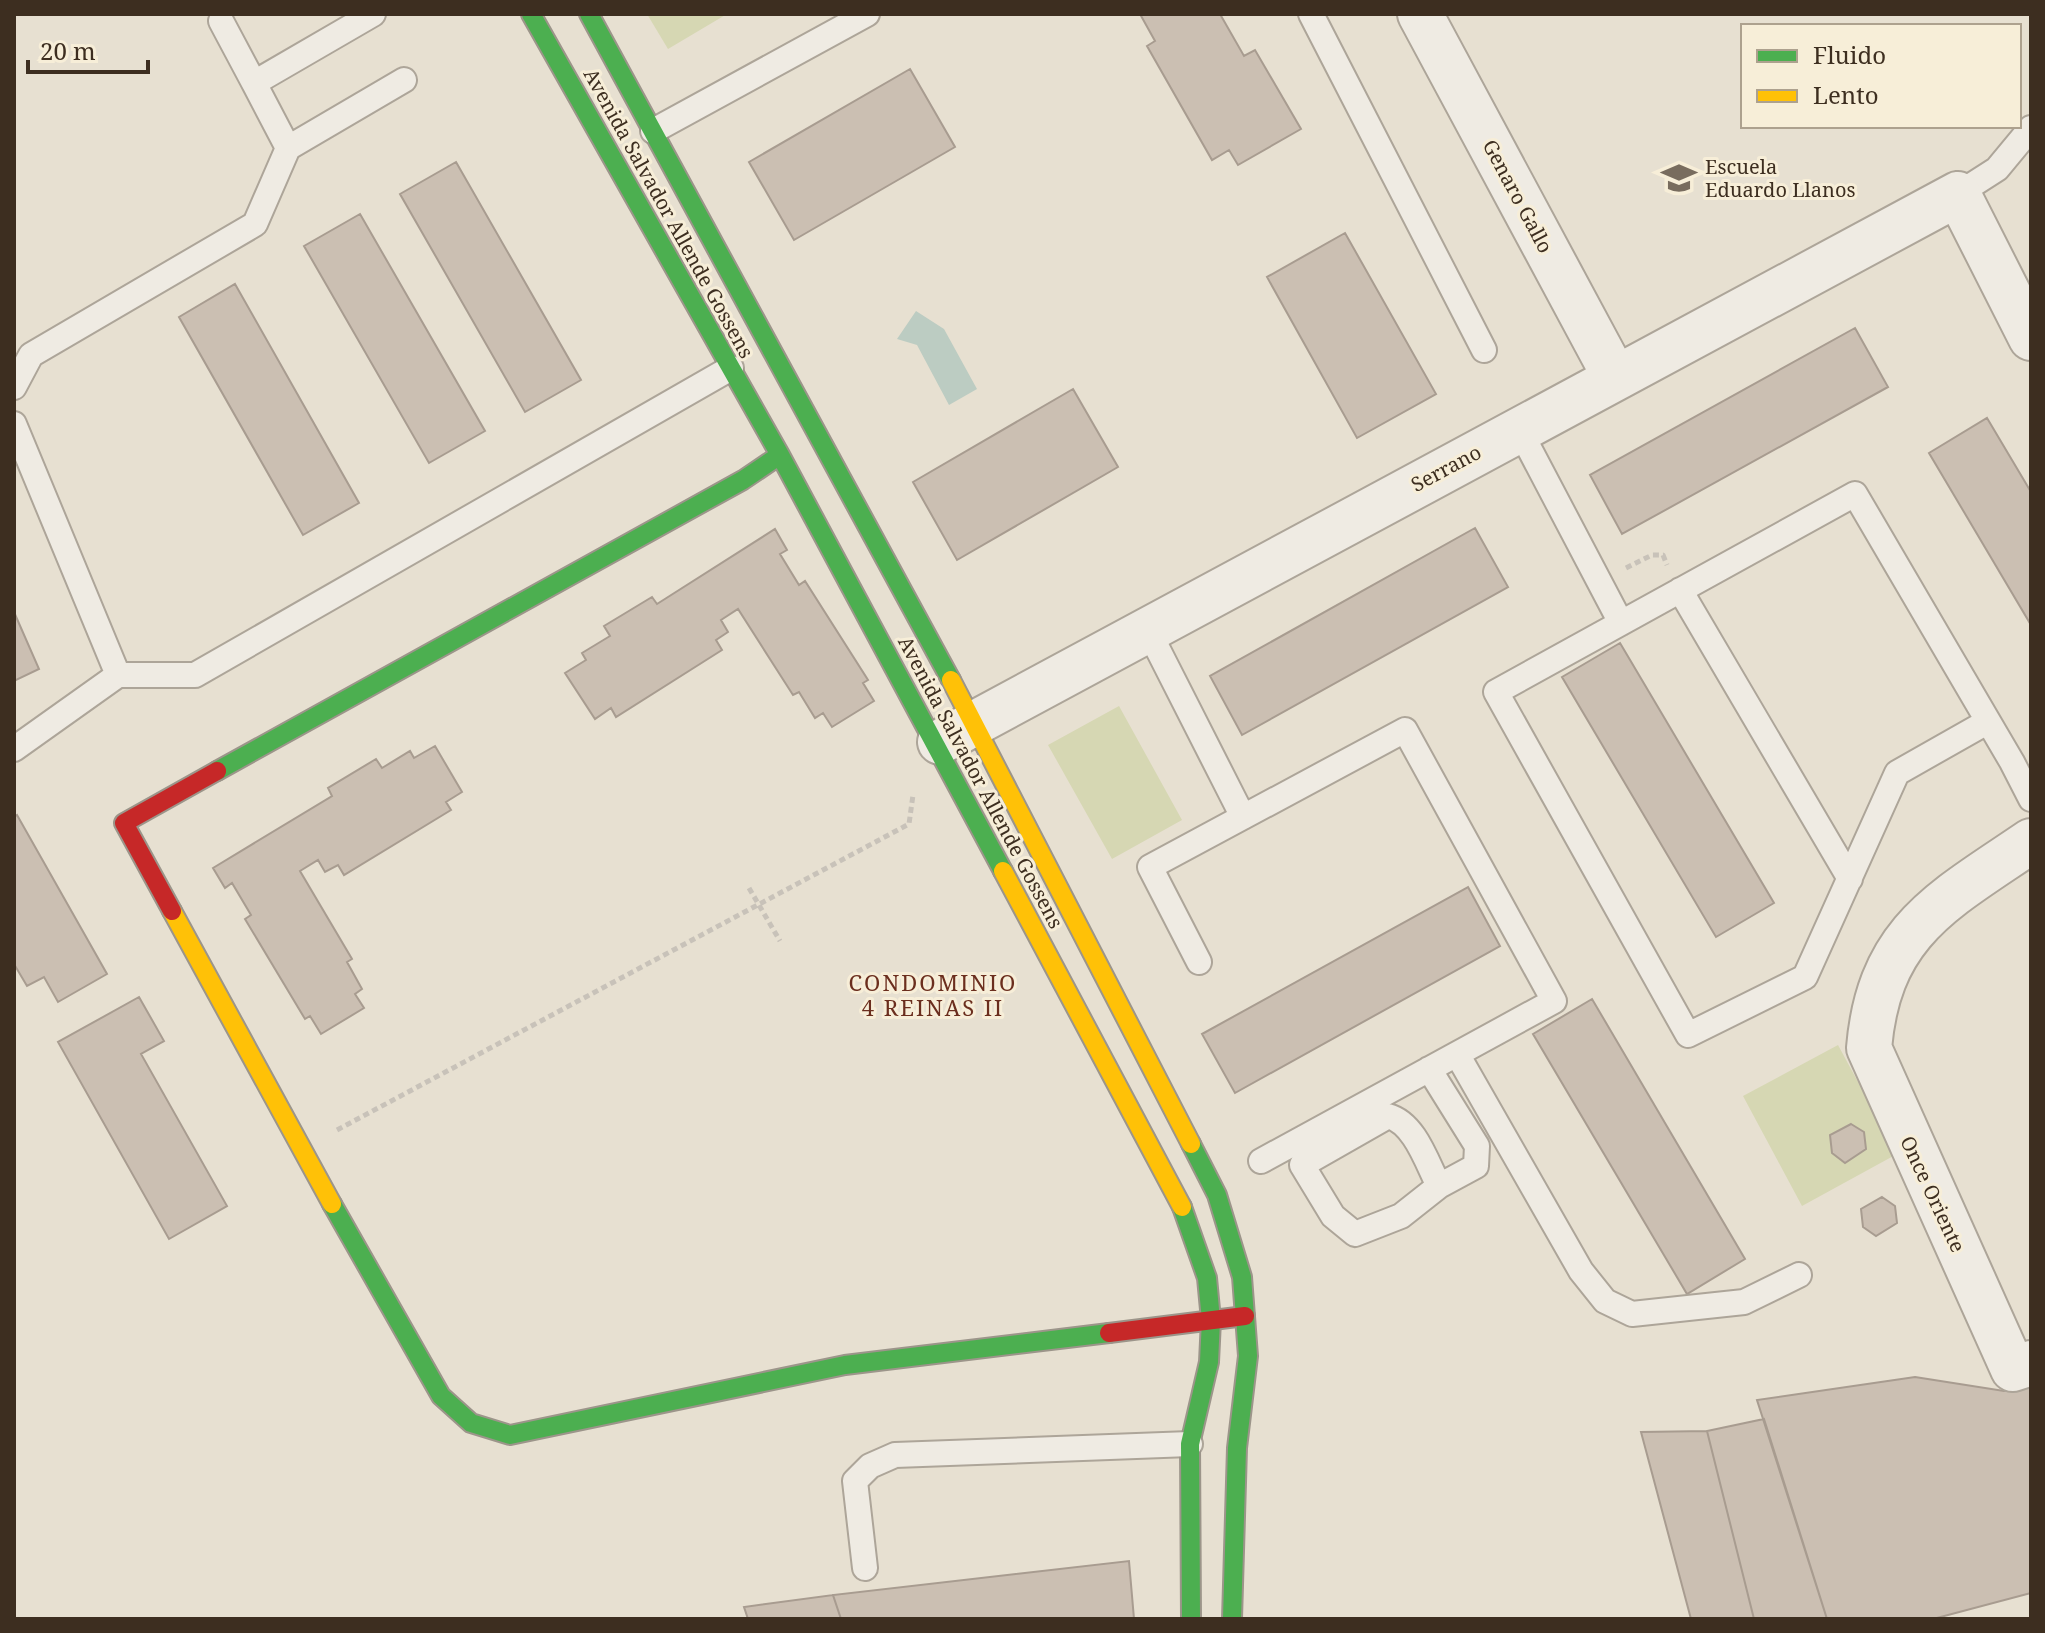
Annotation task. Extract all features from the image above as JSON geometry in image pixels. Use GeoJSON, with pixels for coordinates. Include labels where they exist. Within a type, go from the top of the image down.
{"type":"FeatureCollection","features":[{"type":"Feature","properties":{"kind":"main road","name":"Avenida Salvador Allende Gossens"},"geometry":{"type":"LineString","coordinates":[[531,14],[780,455],[1188,1217],[1207,1278],[1211,1320],[1209,1362],[1190,1444],[1188,1595],[1191,1619]]}},
{"type":"Feature","properties":{"kind":"main road","name":"Avenida Salvador Allende Gossens"},"geometry":{"type":"LineString","coordinates":[[589,14],[975,724],[1217,1195],[1242,1277],[1248,1356],[1237,1448],[1232,1619]]}},
{"type":"Feature","properties":{"kind":"main road"},"geometry":{"type":"LineString","coordinates":[[780,455],[743,480],[124,823],[301,1148],[441,1396],[471,1423],[510,1435],[845,1365],[1245,1316]]}},
{"type":"Feature","properties":{"kind":"street","name":"Genaro Gallo"},"geometry":{"type":"LineString","coordinates":[[1420,14],[1615,377]]}},
{"type":"Feature","properties":{"kind":"street","name":"Serrano"},"geometry":{"type":"LineString","coordinates":[[941,754],[975,724],[1958,194]]}},
{"type":"Feature","properties":{"kind":"street"},"geometry":{"type":"LineString","coordinates":[[1958,194],[2031,338]]}},
{"type":"Feature","properties":{"kind":"street","name":"Once Oriente"},"geometry":{"type":"LineString","coordinates":[[2022,1366],[1882,1082],[1869,1048],[1872,1016],[1882,982],[1897,950],[1942,902],[2031,841]]}},
{"type":"Feature","properties":{"kind":"lane"},"geometry":{"type":"LineString","coordinates":[[254,83],[373,14]]}},
{"type":"Feature","properties":{"kind":"lane"},"geometry":{"type":"LineString","coordinates":[[653,131],[867,14]]}},
{"type":"Feature","properties":{"kind":"lane"},"geometry":{"type":"LineString","coordinates":[[1311,14],[1484,350]]}},
{"type":"Feature","properties":{"kind":"lane"},"geometry":{"type":"LineString","coordinates":[[224,16],[288,148]]}},
{"type":"Feature","properties":{"kind":"lane"},"geometry":{"type":"LineString","coordinates":[[14,387],[31,355],[255,224],[288,148],[404,80]]}},
{"type":"Feature","properties":{"kind":"lane"},"geometry":{"type":"LineString","coordinates":[[1958,194],[1997,169],[2031,128]]}},
{"type":"Feature","properties":{"kind":"lane"},"geometry":{"type":"LineString","coordinates":[[14,749],[118,675],[195,675],[731,368]]}},
{"type":"Feature","properties":{"kind":"lane"},"geometry":{"type":"LineString","coordinates":[[14,424],[118,675]]}},
{"type":"Feature","properties":{"kind":"lane"},"geometry":{"type":"LineString","coordinates":[[1519,429],[1621,623]]}},
{"type":"Feature","properties":{"kind":"lane"},"geometry":{"type":"LineString","coordinates":[[1987,722],[1897,773],[1805,977],[1688,1035],[1496,692],[1855,494],[1987,722],[2031,799]]}},
{"type":"Feature","properties":{"kind":"lane"},"geometry":{"type":"LineString","coordinates":[[1680,590],[1850,879]]}},
{"type":"Feature","properties":{"kind":"lane"},"geometry":{"type":"LineString","coordinates":[[1148,630],[1243,817]]}},
{"type":"Feature","properties":{"kind":"lane"},"geometry":{"type":"LineString","coordinates":[[1199,962],[1150,867],[1405,730],[1554,1001],[1261,1161]]}},
{"type":"Feature","properties":{"kind":"lane"},"geometry":{"type":"LineString","coordinates":[[1457,1054],[1581,1271],[1605,1301],[1632,1314],[1744,1302],[1799,1275]]}},
{"type":"Feature","properties":{"kind":"lane"},"geometry":{"type":"LineString","coordinates":[[1429,1069],[1477,1146],[1476,1166],[1439,1186],[1401,1216],[1355,1234],[1333,1216],[1302,1165],[1388,1116],[1400,1119],[1412,1134],[1439,1186]]}},
{"type":"Feature","properties":{"kind":"lane"},"geometry":{"type":"LineString","coordinates":[[865,1568],[855,1481],[870,1466],[895,1455],[1190,1444]]}},
{"type":"Feature","properties":{"kind":"path"},"geometry":{"type":"LineString","coordinates":[[301,1148],[760,907],[909,824],[914,784],[941,754]]}},
{"type":"Feature","properties":{"kind":"path"},"geometry":{"type":"LineString","coordinates":[[749,888],[780,941]]}},
{"type":"Feature","properties":{"kind":"green space"},"geometry":{"type":"Polygon","coordinates":[[[647,14],[727,14],[668,49],[647,14]]]}},
{"type":"Feature","properties":{"kind":"green space"},"geometry":{"type":"Polygon","coordinates":[[[1119,706],[1182,820],[1112,859],[1048,745],[1119,706]]]}},
{"type":"Feature","properties":{"kind":"green space"},"geometry":{"type":"Polygon","coordinates":[[[1838,1045],[1897,1154],[1802,1206],[1743,1096],[1838,1045]]]}},
{"type":"Feature","properties":{"kind":"shaded area"},"geometry":{"type":"Polygon","coordinates":[[[916,311],[944,329],[977,389],[949,405],[917,345],[897,339],[916,311]]]}},
{"type":"Feature","properties":{"kind":"building"},"geometry":{"type":"Polygon","coordinates":[[[1140,14],[1220,14],[1244,56],[1255,50],[1301,129],[1238,165],[1229,150],[1212,160],[1147,46],[1155,41],[1140,14]]]}},
{"type":"Feature","properties":{"kind":"building"},"geometry":{"type":"Polygon","coordinates":[[[910,69],[955,147],[794,240],[749,162],[910,69]]]}},
{"type":"Feature","properties":{"kind":"building"},"geometry":{"type":"Polygon","coordinates":[[[456,162],[581,380],[525,412],[400,194],[456,162]]]}},
{"type":"Feature","properties":{"kind":"building"},"geometry":{"type":"Polygon","coordinates":[[[360,214],[485,431],[429,463],[304,246],[360,214]]]}},
{"type":"Feature","properties":{"kind":"building"},"geometry":{"type":"Polygon","coordinates":[[[1345,233],[1436,394],[1357,438],[1267,277],[1345,233]]]}},
{"type":"Feature","properties":{"kind":"building"},"geometry":{"type":"Polygon","coordinates":[[[235,284],[359,503],[303,535],[179,317],[235,284]]]}},
{"type":"Feature","properties":{"kind":"building"},"geometry":{"type":"Polygon","coordinates":[[[1855,328],[1888,387],[1622,534],[1590,475],[1855,328]]]}},
{"type":"Feature","properties":{"kind":"building"},"geometry":{"type":"Polygon","coordinates":[[[1073,389],[1118,467],[957,560],[913,482],[1073,389]]]}},
{"type":"Feature","properties":{"kind":"building"},"geometry":{"type":"Polygon","coordinates":[[[1987,418],[2031,492],[2031,625],[1929,453],[1987,418]]]}},
{"type":"Feature","properties":{"kind":"building"},"geometry":{"type":"Polygon","coordinates":[[[1475,528],[1508,587],[1242,735],[1210,676],[1475,528]]]}},
{"type":"Feature","properties":{"kind":"building"},"geometry":{"type":"Polygon","coordinates":[[[775,529],[787,550],[780,554],[799,585],[805,581],[868,680],[863,683],[874,701],[832,727],[823,713],[815,718],[799,692],[793,695],[738,609],[721,620],[728,632],[716,640],[722,650],[616,717],[611,708],[595,719],[565,673],[586,660],[582,653],[610,636],[604,626],[652,597],[657,604],[775,529]]]}},
{"type":"Feature","properties":{"kind":"building"},"geometry":{"type":"Polygon","coordinates":[[[14,612],[39,669],[14,681],[14,612]]]}},
{"type":"Feature","properties":{"kind":"building"},"geometry":{"type":"Polygon","coordinates":[[[1620,643],[1774,903],[1716,937],[1562,677],[1620,643]]]}},
{"type":"Feature","properties":{"kind":"building"},"geometry":{"type":"Polygon","coordinates":[[[435,746],[462,792],[446,802],[451,810],[344,875],[338,865],[325,872],[318,860],[300,871],[352,959],[347,962],[362,989],[355,994],[364,1008],[321,1034],[310,1016],[305,1019],[245,919],[251,915],[232,883],[225,888],[213,868],[332,796],[328,788],[376,759],[382,768],[410,751],[414,758],[435,746]]]}},
{"type":"Feature","properties":{"kind":"building"},"geometry":{"type":"Polygon","coordinates":[[[17,815],[107,974],[58,1002],[44,977],[27,986],[14,964],[14,817],[17,815]]]}},
{"type":"Feature","properties":{"kind":"building"},"geometry":{"type":"Polygon","coordinates":[[[1468,887],[1500,946],[1235,1093],[1202,1034],[1468,887]]]}},
{"type":"Feature","properties":{"kind":"building"},"geometry":{"type":"Polygon","coordinates":[[[139,997],[164,1041],[141,1054],[227,1206],[169,1239],[58,1042],[139,997]]]}},
{"type":"Feature","properties":{"kind":"building"},"geometry":{"type":"Polygon","coordinates":[[[1592,999],[1745,1259],[1687,1294],[1533,1034],[1592,999]]]}},
{"type":"Feature","properties":{"kind":"building"},"geometry":{"type":"Polygon","coordinates":[[[1851,1124],[1864,1132],[1866,1149],[1845,1163],[1832,1153],[1830,1135],[1851,1124]]]}},
{"type":"Feature","properties":{"kind":"building"},"geometry":{"type":"Polygon","coordinates":[[[1882,1197],[1895,1206],[1897,1223],[1876,1236],[1863,1227],[1861,1209],[1882,1197]]]}},
{"type":"Feature","properties":{"kind":"building"},"geometry":{"type":"Polygon","coordinates":[[[1915,1377],[2004,1391],[2031,1382],[2031,1593],[1933,1619],[1827,1619],[1757,1400],[1915,1377]]]}},
{"type":"Feature","properties":{"kind":"building"},"geometry":{"type":"Polygon","coordinates":[[[1764,1419],[1827,1619],[1754,1619],[1707,1431],[1764,1419]]]}},
{"type":"Feature","properties":{"kind":"building"},"geometry":{"type":"Polygon","coordinates":[[[1707,1431],[1754,1619],[1691,1619],[1641,1432],[1707,1431]]]}},
{"type":"Feature","properties":{"kind":"building"},"geometry":{"type":"Polygon","coordinates":[[[1129,1561],[1134,1619],[841,1619],[833,1595],[1129,1561]]]}},
{"type":"Feature","properties":{"kind":"building"},"geometry":{"type":"Polygon","coordinates":[[[833,1595],[841,1619],[748,1619],[744,1607],[833,1595]]]}},
{"type":"Feature","properties":{"kind":"traffic: fast"},"geometry":{"type":"LineString","coordinates":[[531,14],[780,455],[1003,871]]}},
{"type":"Feature","properties":{"kind":"traffic: fast"},"geometry":{"type":"LineString","coordinates":[[589,14],[951,680]]}},
{"type":"Feature","properties":{"kind":"traffic: fast"},"geometry":{"type":"LineString","coordinates":[[217,771],[743,480],[780,455]]}},
{"type":"Feature","properties":{"kind":"traffic: fast"},"geometry":{"type":"LineString","coordinates":[[1191,1144],[1217,1195],[1242,1277],[1248,1356],[1237,1448],[1232,1619]]}},
{"type":"Feature","properties":{"kind":"traffic: fast"},"geometry":{"type":"LineString","coordinates":[[332,1204],[441,1396],[471,1423],[510,1435],[845,1365],[1109,1333]]}},
{"type":"Feature","properties":{"kind":"traffic: fast"},"geometry":{"type":"LineString","coordinates":[[1182,1207],[1207,1278],[1211,1320],[1209,1362],[1190,1444],[1191,1619]]}},
{"type":"Feature","properties":{"kind":"traffic: slow"},"geometry":{"type":"LineString","coordinates":[[951,680],[1191,1144]]}},
{"type":"Feature","properties":{"kind":"traffic: slow"},"geometry":{"type":"LineString","coordinates":[[1003,871],[1182,1207]]}},
{"type":"Feature","properties":{"kind":"traffic: slow"},"geometry":{"type":"LineString","coordinates":[[172,911],[332,1204]]}},
{"type":"Feature","properties":{"kind":"traffic: jam"},"geometry":{"type":"LineString","coordinates":[[172,911],[124,823],[217,771]]}},
{"type":"Feature","properties":{"kind":"traffic: jam"},"geometry":{"type":"LineString","coordinates":[[1109,1333],[1245,1316]]}},
{"type":"Feature","properties":{"kind":"place","name":"Escuela Eduardo Llanos"},"geometry":{"type":"Point","coordinates":[1679,178]}},
{"type":"Feature","properties":{"kind":"district","name":"CONDOMINIO 4 REINAS II"},"geometry":{"type":"Point","coordinates":[933,994]}}]}
